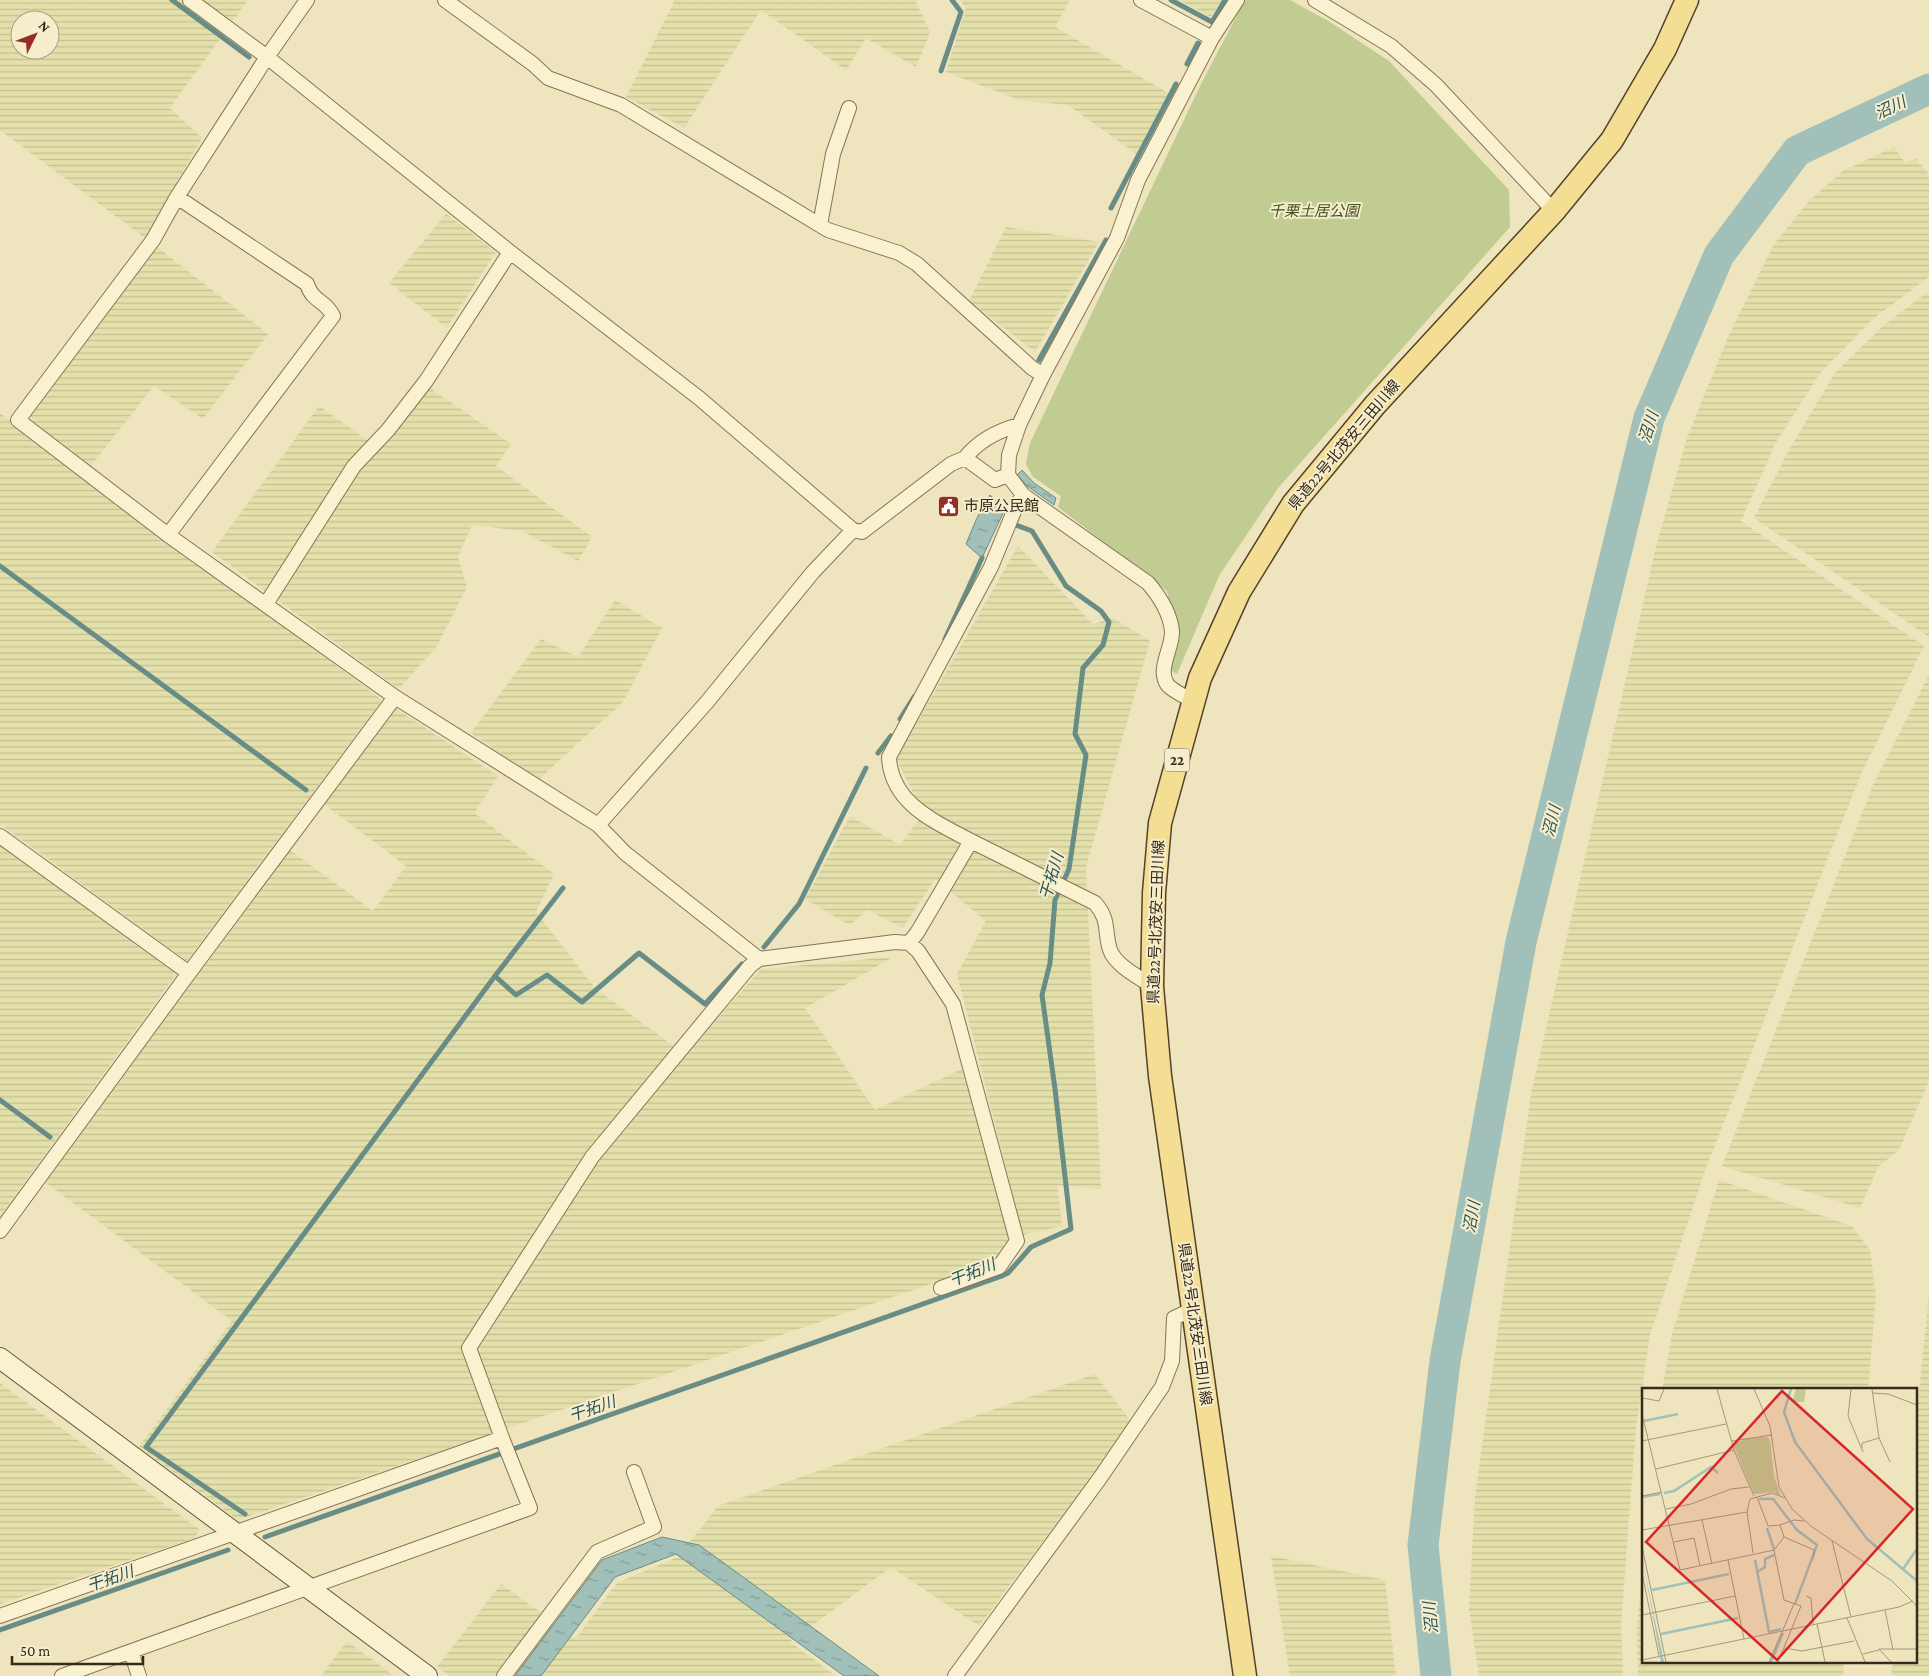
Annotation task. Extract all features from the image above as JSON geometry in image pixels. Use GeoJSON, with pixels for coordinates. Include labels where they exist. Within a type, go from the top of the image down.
{"type":"FeatureCollection","features":[{"type":"Feature","properties":{"kind":"main road","name":"県道22号北茂安三田川線"},"geometry":{"type":"LineString","coordinates":[[1245,1676],[1160,1076],[1152,986],[1154,893],[1160,823],[1200,678],[1239,592],[1293,504],[1375,405],[1554,211],[1612,140],[1666,49],[1687,0]]}},
{"type":"Feature","properties":{"kind":"street"},"geometry":{"type":"LineString","coordinates":[[190,0],[267,57],[510,252],[699,398],[854,530],[862,532],[951,464],[965,458],[973,448],[997,431],[1019,425]]}},
{"type":"Feature","properties":{"kind":"street"},"geometry":{"type":"LineString","coordinates":[[307,0],[267,57],[177,196],[153,240],[18,420],[168,535],[395,697],[598,826],[625,853],[759,959]]}},
{"type":"Feature","properties":{"kind":"street"},"geometry":{"type":"LineString","coordinates":[[445,0],[533,64],[548,78],[621,105],[820,225],[899,253],[917,264],[1043,376]]}},
{"type":"Feature","properties":{"kind":"street"},"geometry":{"type":"LineString","coordinates":[[1142,0],[1212,38]]}},
{"type":"Feature","properties":{"kind":"street"},"geometry":{"type":"LineString","coordinates":[[1194,701],[1168,686],[1164,675],[1172,632],[1168,611],[1158,595],[1148,583],[1024,495],[1008,475],[1009,455],[1019,425],[1043,376],[1117,238],[1138,180],[1212,38],[1237,0]]}},
{"type":"Feature","properties":{"kind":"street"},"geometry":{"type":"LineString","coordinates":[[1315,0],[1399,52],[1436,85],[1554,211]]}},
{"type":"Feature","properties":{"kind":"street"},"geometry":{"type":"LineString","coordinates":[[820,225],[833,154],[849,108]]}},
{"type":"Feature","properties":{"kind":"street"},"geometry":{"type":"LineString","coordinates":[[168,535],[334,316],[330,308],[310,294],[307,284],[177,196]]}},
{"type":"Feature","properties":{"kind":"street"},"geometry":{"type":"LineString","coordinates":[[266,604],[354,466],[388,430],[426,381],[510,252]]}},
{"type":"Feature","properties":{"kind":"street"},"geometry":{"type":"LineString","coordinates":[[965,458],[995,480],[1008,475]]}},
{"type":"Feature","properties":{"kind":"street"},"geometry":{"type":"LineString","coordinates":[[1024,495],[1016,504],[991,566],[889,757],[889,769],[904,797],[920,813],[971,841],[1095,903],[1104,913],[1111,951],[1117,960],[1152,986]]}},
{"type":"Feature","properties":{"kind":"street"},"geometry":{"type":"LineString","coordinates":[[598,826],[707,702],[813,572],[854,530]]}},
{"type":"Feature","properties":{"kind":"street"},"geometry":{"type":"LineString","coordinates":[[0,1231],[395,697]]}},
{"type":"Feature","properties":{"kind":"street"},"geometry":{"type":"LineString","coordinates":[[0,836],[189,973]]}},
{"type":"Feature","properties":{"kind":"street"},"geometry":{"type":"LineString","coordinates":[[909,943],[917,934],[971,841]]}},
{"type":"Feature","properties":{"kind":"street"},"geometry":{"type":"LineString","coordinates":[[62,1676],[530,1508],[469,1348],[592,1157],[750,966],[759,959],[895,942],[909,943],[918,951],[953,1004],[1017,1241],[999,1266],[940,1288]]}},
{"type":"Feature","properties":{"kind":"street"},"geometry":{"type":"LineString","coordinates":[[955,1676],[1100,1478],[1162,1387],[1172,1361],[1174,1318],[1194,1309]]}},
{"type":"Feature","properties":{"kind":"street"},"geometry":{"type":"LineString","coordinates":[[0,1358],[427,1676]]}},
{"type":"Feature","properties":{"kind":"street"},"geometry":{"type":"LineString","coordinates":[[0,1616],[236,1532],[503,1441]]}},
{"type":"Feature","properties":{"kind":"street"},"geometry":{"type":"LineString","coordinates":[[504,1676],[598,1552],[654,1527],[634,1472]]}},
{"type":"Feature","properties":{"kind":"street"},"geometry":{"type":"LineString","coordinates":[[131,1652],[138,1676]]}},
{"type":"Feature","properties":{"kind":"shaded area"},"geometry":{"type":"Polygon","coordinates":[[[0,0],[248,0],[170,108],[202,138],[145,238],[0,130],[0,0]]]}},
{"type":"Feature","properties":{"kind":"shaded area"},"geometry":{"type":"Polygon","coordinates":[[[675,0],[915,0],[930,32],[916,67],[866,38],[846,70],[761,10],[684,128],[626,97],[675,0]]]}},
{"type":"Feature","properties":{"kind":"shaded area"},"geometry":{"type":"Polygon","coordinates":[[[960,0],[1070,0],[1055,27],[1168,93],[1138,155],[1068,105],[1019,100],[946,72],[966,8],[960,0]]]}},
{"type":"Feature","properties":{"kind":"shaded area"},"geometry":{"type":"Polygon","coordinates":[[[1179,0],[1222,0],[1211,17],[1179,0]]]}},
{"type":"Feature","properties":{"kind":"shaded area"},"geometry":{"type":"Polygon","coordinates":[[[1894,147],[1905,163],[1916,159],[1929,174],[1929,277],[1874,318],[1821,372],[1776,442],[1741,521],[1924,646],[1861,774],[1706,1168],[1650,1335],[1636,1427],[1621,1624],[1623,1676],[1479,1676],[1469,1609],[1475,1497],[1531,1094],[1656,547],[1687,438],[1728,337],[1774,244],[1810,200],[1843,171],[1894,147]]]}},
{"type":"Feature","properties":{"kind":"shaded area"},"geometry":{"type":"Polygon","coordinates":[[[446,214],[496,252],[447,328],[389,283],[446,214]]]}},
{"type":"Feature","properties":{"kind":"shaded area"},"geometry":{"type":"Polygon","coordinates":[[[1006,227],[1099,242],[1035,352],[969,301],[1006,227]]]}},
{"type":"Feature","properties":{"kind":"shaded area"},"geometry":{"type":"Polygon","coordinates":[[[156,246],[268,334],[203,419],[154,386],[89,468],[28,417],[156,246]]]}},
{"type":"Feature","properties":{"kind":"shaded area"},"geometry":{"type":"Polygon","coordinates":[[[1929,291],[1929,637],[1754,518],[1790,448],[1835,373],[1884,325],[1929,291]]]}},
{"type":"Feature","properties":{"kind":"shaded area"},"geometry":{"type":"Polygon","coordinates":[[[430,388],[511,444],[496,466],[592,537],[578,561],[522,531],[472,525],[458,557],[467,587],[437,646],[399,689],[212,552],[319,406],[380,449],[430,388]]]}},
{"type":"Feature","properties":{"kind":"shaded area"},"geometry":{"type":"Polygon","coordinates":[[[0,413],[382,700],[187,961],[0,824],[0,413]]]}},
{"type":"Feature","properties":{"kind":"shaded area"},"geometry":{"type":"Polygon","coordinates":[[[1018,546],[1093,624],[1113,618],[1150,641],[1086,867],[1101,1189],[1057,1185],[1062,1226],[1023,1235],[957,974],[986,921],[935,879],[903,928],[867,910],[850,925],[805,899],[850,816],[900,845],[924,813],[896,759],[1018,546]]]}},
{"type":"Feature","properties":{"kind":"shaded area"},"geometry":{"type":"Polygon","coordinates":[[[615,600],[662,628],[623,702],[539,779],[471,733],[541,639],[578,657],[615,600]]]}},
{"type":"Feature","properties":{"kind":"shaded area"},"geometry":{"type":"Polygon","coordinates":[[[1929,675],[1929,1081],[1899,1150],[1878,1167],[1860,1208],[1722,1166],[1874,783],[1929,675]]]}},
{"type":"Feature","properties":{"kind":"shaded area"},"geometry":{"type":"Polygon","coordinates":[[[395,708],[498,776],[474,813],[554,874],[536,912],[596,989],[686,1055],[761,969],[893,957],[805,1008],[875,1110],[962,1069],[1011,1239],[995,1262],[238,1520],[139,1447],[232,1321],[45,1182],[290,850],[373,911],[406,866],[324,804],[395,708]]]}},
{"type":"Feature","properties":{"kind":"shaded area"},"geometry":{"type":"Polygon","coordinates":[[[0,842],[177,973],[0,1216],[0,842]]]}},
{"type":"Feature","properties":{"kind":"shaded area"},"geometry":{"type":"Polygon","coordinates":[[[1719,1180],[1852,1226],[1870,1250],[1876,1297],[1868,1388],[1662,1388],[1672,1334],[1719,1180]]]}},
{"type":"Feature","properties":{"kind":"shaded area"},"geometry":{"type":"Polygon","coordinates":[[[1929,1294],[1929,1676],[1891,1676],[1893,1664],[1916,1664],[1916,1423],[1929,1294]]]}},
{"type":"Feature","properties":{"kind":"shaded area"},"geometry":{"type":"Polygon","coordinates":[[[1095,1374],[1132,1423],[979,1626],[891,1567],[790,1642],[836,1676],[450,1676],[437,1667],[501,1584],[576,1638],[617,1583],[678,1557],[718,1506],[1095,1374]]]}},
{"type":"Feature","properties":{"kind":"shaded area"},"geometry":{"type":"Polygon","coordinates":[[[0,1383],[200,1530],[194,1538],[0,1604],[0,1383]]]}},
{"type":"Feature","properties":{"kind":"shaded area"},"geometry":{"type":"Polygon","coordinates":[[[1271,1556],[1385,1580],[1396,1676],[1290,1676],[1271,1556]]]}},
{"type":"Feature","properties":{"kind":"shaded area"},"geometry":{"type":"Polygon","coordinates":[[[1642,1574],[1642,1664],[1844,1664],[1843,1676],[1638,1676],[1637,1629],[1642,1574]]]}},
{"type":"Feature","properties":{"kind":"shaded area"},"geometry":{"type":"Polygon","coordinates":[[[347,1641],[394,1676],[321,1676],[347,1641]]]}},
{"type":"Feature","properties":{"kind":"green space","name":"千栗土居公園"},"geometry":{"type":"Polygon","coordinates":[[[1245,0],[1290,0],[1330,22],[1389,61],[1509,190],[1510,227],[1278,488],[1219,576],[1177,674],[1170,670],[1176,633],[1167,591],[1058,507],[1061,496],[1033,477],[1026,464],[1030,443],[1202,82],[1245,0]]]}},
{"type":"Feature","properties":{"kind":"water"},"geometry":{"type":"Polygon","coordinates":[[[1022,470],[1034,483],[1056,498],[1054,505],[1027,486],[1017,475],[1022,470]]]}},
{"type":"Feature","properties":{"kind":"water"},"geometry":{"type":"Polygon","coordinates":[[[990,495],[1005,509],[982,558],[966,544],[977,518],[990,495]]]}},
{"type":"Feature","properties":{"kind":"water"},"geometry":{"type":"Polygon","coordinates":[[[662,1537],[699,1545],[879,1676],[844,1676],[676,1554],[615,1577],[541,1676],[515,1676],[602,1560],[662,1537]]]}},
{"type":"Feature","properties":{"kind":"waterway"},"geometry":{"type":"LineString","coordinates":[[172,0],[249,57]]}},
{"type":"Feature","properties":{"kind":"waterway"},"geometry":{"type":"LineString","coordinates":[[941,71],[961,12],[952,0]]}},
{"type":"Feature","properties":{"kind":"waterway"},"geometry":{"type":"LineString","coordinates":[[1171,0],[1212,22],[1225,0]]}},
{"type":"Feature","properties":{"kind":"waterway"},"geometry":{"type":"LineString","coordinates":[[1187,64],[1198,43]]}},
{"type":"Feature","properties":{"kind":"waterway"},"geometry":{"type":"LineString","coordinates":[[1111,208],[1176,84]]}},
{"type":"Feature","properties":{"kind":"waterway","name":"沼川"},"geometry":{"type":"LineString","coordinates":[[1436,1676],[1423,1545],[1445,1361],[1521,942],[1649,418],[1719,255],[1797,151],[1929,89]]}},
{"type":"Feature","properties":{"kind":"waterway"},"geometry":{"type":"LineString","coordinates":[[1039,360],[1106,240]]}},
{"type":"Feature","properties":{"kind":"waterway","name":"干拓川"},"geometry":{"type":"LineString","coordinates":[[265,1537],[1002,1276],[1008,1273],[1031,1247],[1071,1229],[1042,995],[1050,963],[1055,900],[1069,869],[1086,755],[1075,734],[1083,668],[1103,645],[1109,622],[1101,611],[1066,586],[1032,531],[1016,525]]}},
{"type":"Feature","properties":{"kind":"waterway"},"geometry":{"type":"LineString","coordinates":[[945,639],[982,558]]}},
{"type":"Feature","properties":{"kind":"waterway"},"geometry":{"type":"LineString","coordinates":[[0,566],[306,790]]}},
{"type":"Feature","properties":{"kind":"waterway"},"geometry":{"type":"LineString","coordinates":[[900,719],[914,697]]}},
{"type":"Feature","properties":{"kind":"waterway"},"geometry":{"type":"LineString","coordinates":[[878,753],[891,736]]}},
{"type":"Feature","properties":{"kind":"waterway"},"geometry":{"type":"LineString","coordinates":[[764,947],[799,904],[866,768]]}},
{"type":"Feature","properties":{"kind":"waterway"},"geometry":{"type":"LineString","coordinates":[[245,1514],[146,1447],[495,976],[563,888]]}},
{"type":"Feature","properties":{"kind":"waterway"},"geometry":{"type":"LineString","coordinates":[[495,976],[516,995],[547,975],[582,1002],[639,953],[705,1004],[742,964]]}},
{"type":"Feature","properties":{"kind":"waterway"},"geometry":{"type":"LineString","coordinates":[[0,1100],[50,1137]]}},
{"type":"Feature","properties":{"kind":"waterway","name":"干拓川"},"geometry":{"type":"LineString","coordinates":[[0,1630],[228,1550]]}},
{"type":"Feature","properties":{"kind":"place","name":"市原公民館"},"geometry":{"type":"Point","coordinates":[948,506]}}]}
